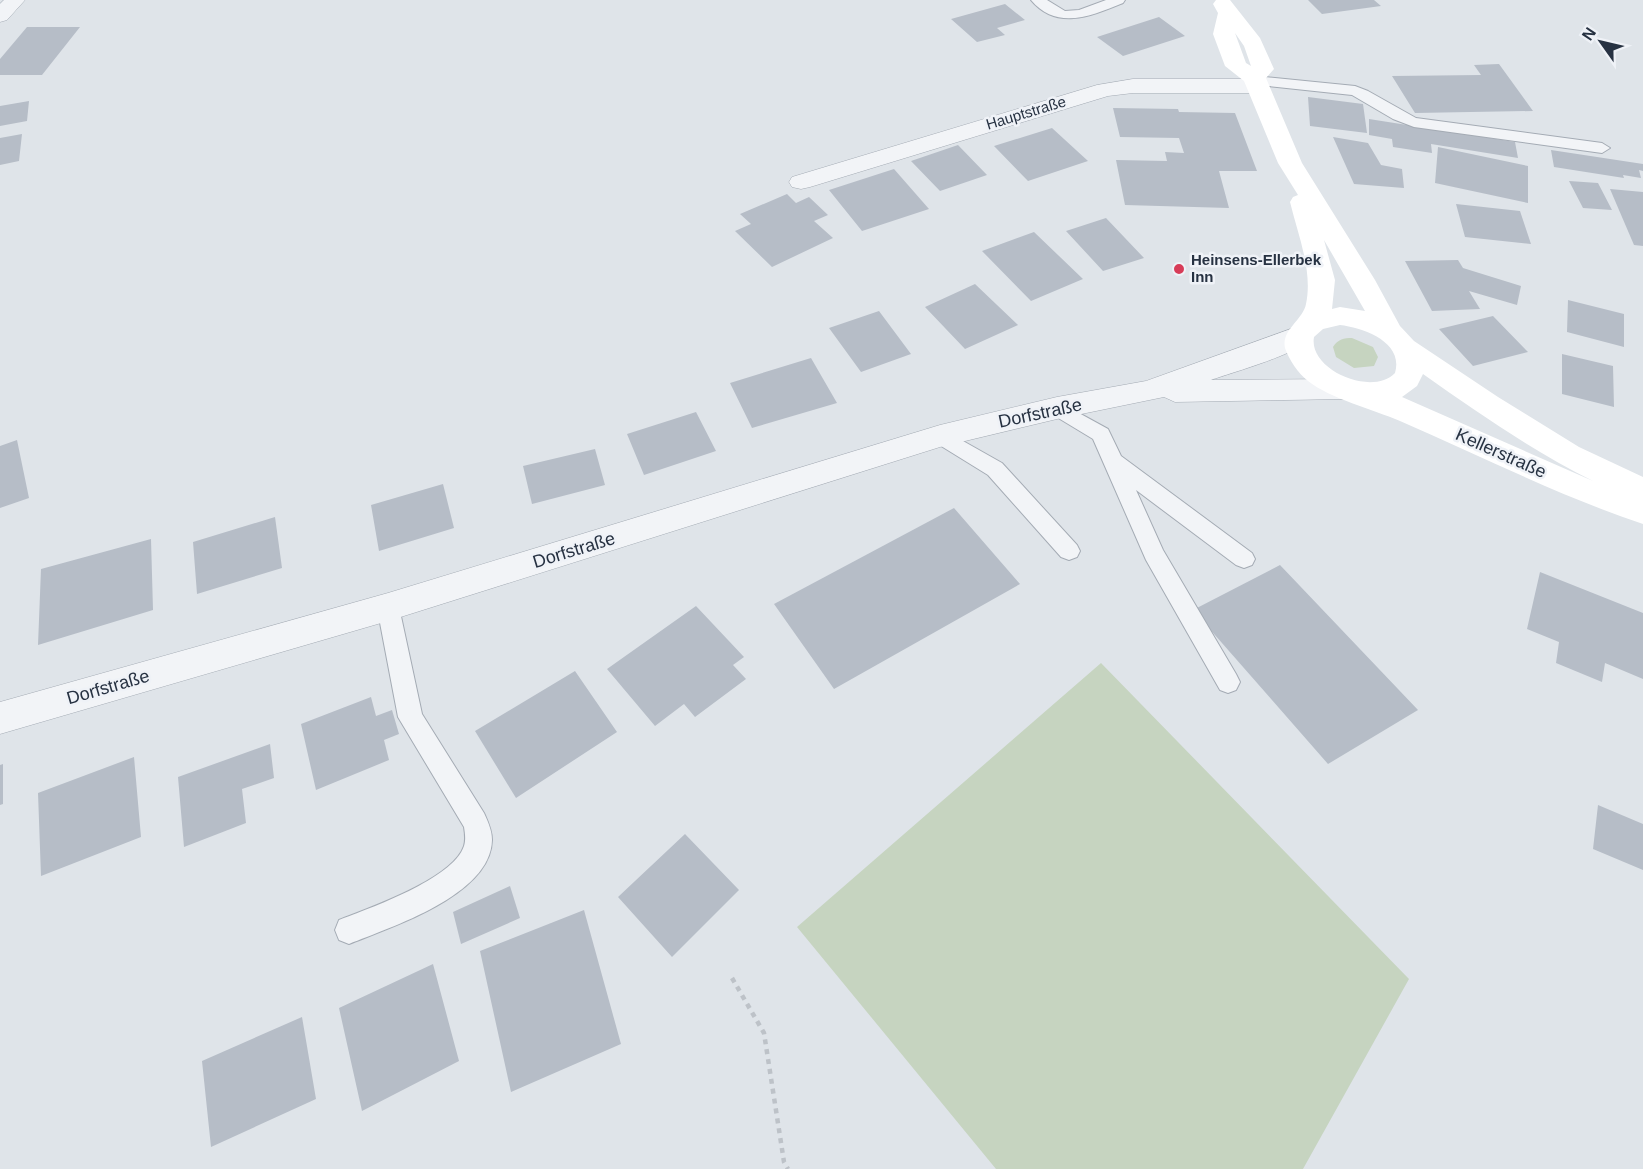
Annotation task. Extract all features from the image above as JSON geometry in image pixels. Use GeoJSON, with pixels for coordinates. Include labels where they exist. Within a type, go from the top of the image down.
{"type":"FeatureCollection","features":[{"type":"Feature","properties":{"kind":"main road"},"geometry":{"type":"LineString","coordinates":[[1225,7],[1224,34],[1236,66],[1256,81],[1290,163],[1322,280],[1319,307],[1305,330],[1299,348],[1308,366],[1329,382],[1353,391],[1378,393],[1394,389],[1405,382],[1411,372],[1411,361],[1290,163]]}},
{"type":"Feature","properties":{"kind":"main road"},"geometry":{"type":"LineString","coordinates":[[1305,330],[1323,318],[1357,318],[1398,340]]}},
{"type":"Feature","properties":{"kind":"main road","name":"Kellerstraße"},"geometry":{"type":"LineString","coordinates":[[1398,340],[1488,405],[1568,455],[1643,491]]}},
{"type":"Feature","properties":{"kind":"main road","name":"Kellerstraße"},"geometry":{"type":"LineString","coordinates":[[1353,391],[1400,407],[1534,469],[1643,511]]}},
{"type":"Feature","properties":{"kind":"street"},"geometry":{"type":"LineString","coordinates":[[0,16],[15,0]]}},
{"type":"Feature","properties":{"kind":"street","name":"Hauptstraße"},"geometry":{"type":"LineString","coordinates":[[801,182],[1105,90],[1133,86],[1256,81]]}},
{"type":"Feature","properties":{"kind":"street","name":"Dorfstraße"},"geometry":{"type":"LineString","coordinates":[[0,718],[388,607],[940,436],[1057,408],[1149,391],[1275,348],[1305,330]]}},
{"type":"Feature","properties":{"kind":"street","name":"Dorfstraße"},"geometry":{"type":"LineString","coordinates":[[1149,391],[1353,391]]}},
{"type":"Feature","properties":{"kind":"lane"},"geometry":{"type":"LineString","coordinates":[[1038,0],[1058,14],[1066,15],[1078,14],[1118,0]]}},
{"type":"Feature","properties":{"kind":"lane"},"geometry":{"type":"LineString","coordinates":[[1256,81],[1355,91],[1396,116],[1414,122],[1602,148]]}},
{"type":"Feature","properties":{"kind":"lane"},"geometry":{"type":"LineString","coordinates":[[1057,408],[1101,434],[1154,554],[1228,682]]}},
{"type":"Feature","properties":{"kind":"lane"},"geometry":{"type":"LineString","coordinates":[[940,436],[995,469],[1070,551]]}},
{"type":"Feature","properties":{"kind":"lane"},"geometry":{"type":"LineString","coordinates":[[1113,462],[1244,559]]}},
{"type":"Feature","properties":{"kind":"lane"},"geometry":{"type":"LineString","coordinates":[[349,930],[415,903],[442,887],[471,861],[477,849],[478,833],[475,822],[410,717],[388,607]]}},
{"type":"Feature","properties":{"kind":"path"},"geometry":{"type":"LineString","coordinates":[[732,978],[764,1034],[784,1162],[788,1169]]}},
{"type":"Feature","properties":{"kind":"green space"},"geometry":{"type":"Polygon","coordinates":[[[1346,338],[1352,338],[1373,347],[1378,357],[1374,366],[1354,368],[1336,357],[1333,347],[1335,344],[1346,338]]]}},
{"type":"Feature","properties":{"kind":"green space"},"geometry":{"type":"Polygon","coordinates":[[[1101,663],[1409,979],[1303,1169],[996,1169],[797,927],[1101,663]]]}},
{"type":"Feature","properties":{"kind":"building"},"geometry":{"type":"Polygon","coordinates":[[[1308,0],[1374,0],[1381,6],[1322,14],[1308,0]]]}},
{"type":"Feature","properties":{"kind":"building"},"geometry":{"type":"Polygon","coordinates":[[[1005,4],[1025,20],[997,28],[1005,35],[977,42],[951,19],[1005,4]]]}},
{"type":"Feature","properties":{"kind":"building"},"geometry":{"type":"Polygon","coordinates":[[[1159,17],[1185,36],[1123,56],[1097,37],[1159,17]]]}},
{"type":"Feature","properties":{"kind":"building"},"geometry":{"type":"Polygon","coordinates":[[[27,27],[80,27],[42,75],[0,75],[0,59],[27,27]]]}},
{"type":"Feature","properties":{"kind":"building"},"geometry":{"type":"Polygon","coordinates":[[[1499,64],[1533,111],[1415,113],[1392,76],[1481,75],[1474,65],[1499,64]]]}},
{"type":"Feature","properties":{"kind":"building"},"geometry":{"type":"Polygon","coordinates":[[[1308,97],[1363,104],[1367,133],[1310,126],[1308,97]]]}},
{"type":"Feature","properties":{"kind":"building"},"geometry":{"type":"Polygon","coordinates":[[[29,101],[27,121],[0,126],[0,106],[29,101]]]}},
{"type":"Feature","properties":{"kind":"building"},"geometry":{"type":"Polygon","coordinates":[[[1113,108],[1235,113],[1257,171],[1219,171],[1229,208],[1125,205],[1116,160],[1167,161],[1165,152],[1184,153],[1179,138],[1120,137],[1113,108]]]}},
{"type":"Feature","properties":{"kind":"building"},"geometry":{"type":"Polygon","coordinates":[[[1369,119],[1515,142],[1518,158],[1431,144],[1432,153],[1393,147],[1392,139],[1369,135],[1369,119]]]}},
{"type":"Feature","properties":{"kind":"building"},"geometry":{"type":"Polygon","coordinates":[[[1052,128],[1088,161],[1028,181],[994,146],[1052,128]]]}},
{"type":"Feature","properties":{"kind":"building"},"geometry":{"type":"Polygon","coordinates":[[[22,134],[19,161],[0,165],[0,138],[22,134]]]}},
{"type":"Feature","properties":{"kind":"building"},"geometry":{"type":"Polygon","coordinates":[[[1333,137],[1368,143],[1381,165],[1402,169],[1404,188],[1354,184],[1333,137]]]}},
{"type":"Feature","properties":{"kind":"building"},"geometry":{"type":"Polygon","coordinates":[[[958,145],[987,175],[940,191],[911,161],[958,145]]]}},
{"type":"Feature","properties":{"kind":"building"},"geometry":{"type":"Polygon","coordinates":[[[1438,147],[1528,166],[1528,203],[1435,183],[1438,147]]]}},
{"type":"Feature","properties":{"kind":"building"},"geometry":{"type":"Polygon","coordinates":[[[1551,150],[1643,164],[1643,171],[1639,170],[1641,178],[1623,175],[1624,178],[1554,167],[1551,150]]]}},
{"type":"Feature","properties":{"kind":"building"},"geometry":{"type":"Polygon","coordinates":[[[894,169],[929,209],[862,231],[829,190],[894,169]]]}},
{"type":"Feature","properties":{"kind":"building"},"geometry":{"type":"Polygon","coordinates":[[[1569,181],[1598,183],[1612,210],[1583,208],[1569,181]]]}},
{"type":"Feature","properties":{"kind":"building"},"geometry":{"type":"Polygon","coordinates":[[[1610,189],[1643,192],[1643,246],[1634,245],[1610,189]]]}},
{"type":"Feature","properties":{"kind":"building"},"geometry":{"type":"Polygon","coordinates":[[[787,194],[796,203],[809,197],[828,215],[814,221],[833,238],[772,267],[735,231],[751,224],[740,214],[787,194]]]}},
{"type":"Feature","properties":{"kind":"building"},"geometry":{"type":"Polygon","coordinates":[[[1456,204],[1520,211],[1531,244],[1465,237],[1456,204]]]}},
{"type":"Feature","properties":{"kind":"building"},"geometry":{"type":"Polygon","coordinates":[[[1106,218],[1144,258],[1103,271],[1066,231],[1106,218]]]}},
{"type":"Feature","properties":{"kind":"building"},"geometry":{"type":"Polygon","coordinates":[[[1034,232],[1083,279],[1031,301],[982,251],[1034,232]]]}},
{"type":"Feature","properties":{"kind":"building"},"geometry":{"type":"Polygon","coordinates":[[[1458,260],[1463,268],[1521,286],[1517,305],[1469,291],[1480,309],[1432,311],[1405,261],[1458,260]]]}},
{"type":"Feature","properties":{"kind":"building"},"geometry":{"type":"Polygon","coordinates":[[[975,284],[1018,325],[965,349],[925,307],[975,284]]]}},
{"type":"Feature","properties":{"kind":"building"},"geometry":{"type":"Polygon","coordinates":[[[1568,300],[1624,314],[1624,347],[1567,332],[1568,300]]]}},
{"type":"Feature","properties":{"kind":"building"},"geometry":{"type":"Polygon","coordinates":[[[879,311],[911,354],[861,372],[829,328],[879,311]]]}},
{"type":"Feature","properties":{"kind":"building"},"geometry":{"type":"Polygon","coordinates":[[[1493,316],[1528,352],[1473,366],[1439,329],[1493,316]]]}},
{"type":"Feature","properties":{"kind":"building"},"geometry":{"type":"Polygon","coordinates":[[[1562,354],[1613,366],[1614,407],[1562,394],[1562,354]]]}},
{"type":"Feature","properties":{"kind":"building"},"geometry":{"type":"Polygon","coordinates":[[[811,358],[837,403],[752,428],[730,383],[811,358]]]}},
{"type":"Feature","properties":{"kind":"building"},"geometry":{"type":"Polygon","coordinates":[[[696,412],[716,451],[644,475],[627,434],[696,412]]]}},
{"type":"Feature","properties":{"kind":"building"},"geometry":{"type":"Polygon","coordinates":[[[17,440],[29,498],[0,508],[0,446],[17,440]]]}},
{"type":"Feature","properties":{"kind":"building"},"geometry":{"type":"Polygon","coordinates":[[[595,449],[605,485],[532,504],[523,466],[595,449]]]}},
{"type":"Feature","properties":{"kind":"building"},"geometry":{"type":"Polygon","coordinates":[[[443,484],[454,528],[379,551],[371,505],[443,484]]]}},
{"type":"Feature","properties":{"kind":"building"},"geometry":{"type":"Polygon","coordinates":[[[954,508],[1020,584],[834,689],[774,604],[954,508]]]}},
{"type":"Feature","properties":{"kind":"building"},"geometry":{"type":"Polygon","coordinates":[[[275,517],[282,568],[197,594],[193,542],[275,517]]]}},
{"type":"Feature","properties":{"kind":"building"},"geometry":{"type":"Polygon","coordinates":[[[151,539],[153,610],[38,645],[41,569],[151,539]]]}},
{"type":"Feature","properties":{"kind":"building"},"geometry":{"type":"Polygon","coordinates":[[[1280,565],[1418,710],[1328,764],[1193,610],[1280,565]]]}},
{"type":"Feature","properties":{"kind":"building"},"geometry":{"type":"Polygon","coordinates":[[[1540,572],[1643,613],[1643,679],[1605,663],[1602,682],[1556,663],[1559,642],[1527,629],[1540,572]]]}},
{"type":"Feature","properties":{"kind":"building"},"geometry":{"type":"Polygon","coordinates":[[[696,606],[744,657],[733,665],[746,679],[695,717],[684,704],[655,726],[607,669],[696,606]]]}},
{"type":"Feature","properties":{"kind":"building"},"geometry":{"type":"Polygon","coordinates":[[[575,671],[617,732],[516,798],[475,731],[575,671]]]}},
{"type":"Feature","properties":{"kind":"building"},"geometry":{"type":"Polygon","coordinates":[[[371,697],[376,716],[392,710],[399,734],[384,740],[389,760],[316,790],[301,724],[371,697]]]}},
{"type":"Feature","properties":{"kind":"building"},"geometry":{"type":"Polygon","coordinates":[[[270,744],[274,778],[242,789],[246,823],[184,847],[178,777],[270,744]]]}},
{"type":"Feature","properties":{"kind":"building"},"geometry":{"type":"Polygon","coordinates":[[[134,757],[141,837],[41,876],[38,793],[134,757]]]}},
{"type":"Feature","properties":{"kind":"building"},"geometry":{"type":"Polygon","coordinates":[[[3,764],[3,804],[0,805],[0,765],[3,764]]]}},
{"type":"Feature","properties":{"kind":"building"},"geometry":{"type":"Polygon","coordinates":[[[1598,805],[1643,824],[1643,870],[1593,849],[1598,805]]]}},
{"type":"Feature","properties":{"kind":"building"},"geometry":{"type":"Polygon","coordinates":[[[685,834],[739,890],[672,957],[618,897],[685,834]]]}},
{"type":"Feature","properties":{"kind":"building"},"geometry":{"type":"Polygon","coordinates":[[[510,886],[520,918],[461,944],[453,912],[510,886]]]}},
{"type":"Feature","properties":{"kind":"building"},"geometry":{"type":"Polygon","coordinates":[[[584,910],[621,1044],[511,1092],[480,951],[584,910]]]}},
{"type":"Feature","properties":{"kind":"building"},"geometry":{"type":"Polygon","coordinates":[[[433,964],[459,1061],[362,1111],[339,1008],[433,964]]]}},
{"type":"Feature","properties":{"kind":"building"},"geometry":{"type":"Polygon","coordinates":[[[302,1017],[316,1099],[211,1147],[202,1061],[302,1017]]]}},
{"type":"Feature","properties":{"kind":"place","name":"Heinsens-Ellerbek Inn"},"geometry":{"type":"Point","coordinates":[1179,269]}}]}
